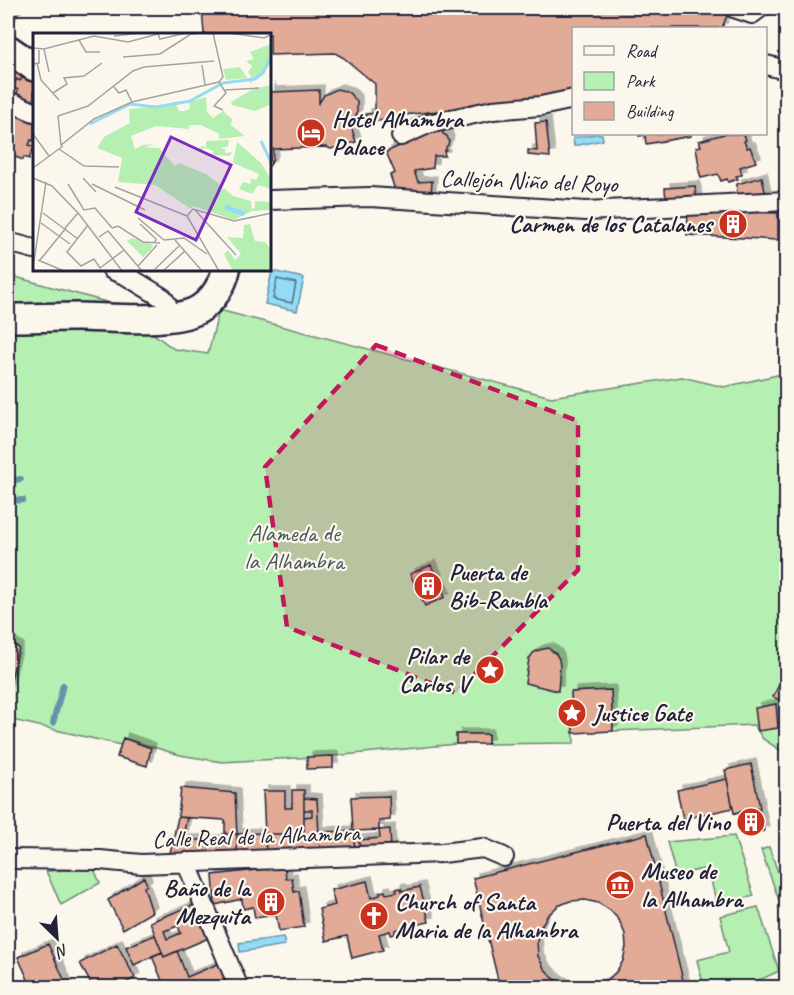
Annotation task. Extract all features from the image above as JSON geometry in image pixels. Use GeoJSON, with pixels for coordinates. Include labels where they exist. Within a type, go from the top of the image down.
{"type":"FeatureCollection","features":[{"type":"Feature","properties":{"kind":"street"},"geometry":{"type":"LineString","coordinates":[[734,8],[756,11]]}},
{"type":"Feature","properties":{"kind":"street"},"geometry":{"type":"LineString","coordinates":[[8,49],[33,66]]}},
{"type":"Feature","properties":{"kind":"street"},"geometry":{"type":"LineString","coordinates":[[767,65],[786,70]]}},
{"type":"Feature","properties":{"kind":"street"},"geometry":{"type":"LineString","coordinates":[[401,136],[439,121],[493,110],[541,106],[572,99]]}},
{"type":"Feature","properties":{"kind":"street"},"geometry":{"type":"LineString","coordinates":[[8,101],[33,112]]}},
{"type":"Feature","properties":{"kind":"street","name":"Callejón Niño del Royo"},"geometry":{"type":"LineString","coordinates":[[272,200],[370,197],[586,211],[786,201]]}},
{"type":"Feature","properties":{"kind":"street"},"geometry":{"type":"LineString","coordinates":[[8,242],[33,249]]}},
{"type":"Feature","properties":{"kind":"street"},"geometry":{"type":"LineString","coordinates":[[117,272],[163,298],[177,316]]}},
{"type":"Feature","properties":{"kind":"street"},"geometry":{"type":"LineString","coordinates":[[8,318],[177,316],[201,309],[214,295],[226,272]]}},
{"type":"Feature","properties":{"kind":"street","name":"Calle Real de la Alhambra"},"geometry":{"type":"LineString","coordinates":[[8,859],[100,860],[141,864],[442,853],[483,848],[504,857]]}},
{"type":"Feature","properties":{"kind":"street"},"geometry":{"type":"LineString","coordinates":[[186,862],[239,987]]}},
{"type":"Feature","properties":{"kind":"highlighted area"},"geometry":{"type":"Polygon","coordinates":[[[376,345],[578,421],[578,570],[456,693],[287,627],[265,467],[376,345]]]}},
{"type":"Feature","properties":{"kind":"green space"},"geometry":{"type":"Polygon","coordinates":[[[8,275],[110,303],[139,305],[138,307],[8,308],[8,275]]]}},
{"type":"Feature","properties":{"kind":"green space","name":"Alameda de la Alhambra"},"geometry":{"type":"Polygon","coordinates":[[[219,310],[551,397],[682,377],[724,387],[786,373],[786,754],[763,739],[754,725],[613,731],[611,690],[572,692],[574,743],[488,744],[488,734],[457,734],[456,744],[333,756],[222,762],[180,755],[123,738],[121,745],[8,719],[8,690],[19,648],[8,641],[8,329],[147,329],[174,349],[208,354],[219,310]]]}},
{"type":"Feature","properties":{"kind":"green space"},"geometry":{"type":"Polygon","coordinates":[[[734,836],[754,896],[717,905],[708,868],[676,875],[667,842],[734,836]]]}},
{"type":"Feature","properties":{"kind":"green space"},"geometry":{"type":"Polygon","coordinates":[[[769,847],[786,895],[786,920],[761,850],[769,847]]]}},
{"type":"Feature","properties":{"kind":"green space"},"geometry":{"type":"Polygon","coordinates":[[[94,869],[100,883],[61,905],[46,871],[94,869]]]}},
{"type":"Feature","properties":{"kind":"green space"},"geometry":{"type":"Polygon","coordinates":[[[758,907],[779,971],[744,987],[704,987],[697,960],[729,952],[720,916],[758,907]]]}},
{"type":"Feature","properties":{"kind":"water"},"geometry":{"type":"Polygon","coordinates":[[[602,135],[603,140],[574,146],[573,138],[602,135]]]}},
{"type":"Feature","properties":{"kind":"water"},"geometry":{"type":"Polygon","coordinates":[[[272,271],[304,278],[297,311],[265,304],[272,271]]]}},
{"type":"Feature","properties":{"kind":"water"},"geometry":{"type":"Polygon","coordinates":[[[283,937],[285,945],[240,952],[239,943],[283,937]]]}},
{"type":"Feature","properties":{"kind":"building"},"geometry":{"type":"Polygon","coordinates":[[[202,8],[730,8],[722,27],[572,27],[572,93],[388,117],[388,120],[366,122],[366,114],[375,113],[375,84],[335,53],[272,55],[272,33],[204,33],[202,8]]]}},
{"type":"Feature","properties":{"kind":"building"},"geometry":{"type":"Polygon","coordinates":[[[786,8],[786,19],[783,21],[778,11],[786,8]]]}},
{"type":"Feature","properties":{"kind":"building"},"geometry":{"type":"Polygon","coordinates":[[[8,10],[16,16],[8,28],[8,10]]]}},
{"type":"Feature","properties":{"kind":"building"},"geometry":{"type":"Polygon","coordinates":[[[8,60],[25,73],[20,81],[17,79],[13,86],[8,82],[8,60]]]}},
{"type":"Feature","properties":{"kind":"building"},"geometry":{"type":"Polygon","coordinates":[[[25,73],[33,78],[33,103],[16,96],[18,90],[12,87],[17,79],[20,81],[25,73]]]}},
{"type":"Feature","properties":{"kind":"building","name":"Hotel Alhambra Palace"},"geometry":{"type":"Polygon","coordinates":[[[337,89],[348,92],[357,101],[357,114],[350,123],[356,142],[331,149],[326,147],[273,149],[272,162],[272,92],[319,90],[319,103],[324,95],[337,89]]]}},
{"type":"Feature","properties":{"kind":"building"},"geometry":{"type":"Polygon","coordinates":[[[8,107],[33,117],[33,141],[31,140],[29,145],[33,147],[33,149],[29,159],[24,157],[23,160],[8,154],[8,107]]]}},
{"type":"Feature","properties":{"kind":"building"},"geometry":{"type":"Polygon","coordinates":[[[546,122],[550,157],[528,155],[528,150],[537,151],[535,123],[546,122]]]}},
{"type":"Feature","properties":{"kind":"building"},"geometry":{"type":"Polygon","coordinates":[[[442,129],[449,141],[444,151],[445,156],[434,156],[433,168],[414,171],[418,182],[432,181],[431,196],[395,190],[390,175],[395,173],[386,152],[442,129]]]}},
{"type":"Feature","properties":{"kind":"building"},"geometry":{"type":"Polygon","coordinates":[[[645,135],[691,135],[691,136],[646,144],[645,135]]]}},
{"type":"Feature","properties":{"kind":"building"},"geometry":{"type":"Polygon","coordinates":[[[720,135],[744,135],[747,148],[750,147],[756,162],[740,167],[742,175],[728,182],[727,179],[721,181],[718,174],[701,178],[696,147],[701,146],[699,141],[720,135]]]}},
{"type":"Feature","properties":{"kind":"building"},"geometry":{"type":"Polygon","coordinates":[[[762,177],[766,196],[736,198],[737,184],[762,177]]]}},
{"type":"Feature","properties":{"kind":"building"},"geometry":{"type":"Polygon","coordinates":[[[695,186],[697,201],[666,202],[665,188],[695,186]]]}},
{"type":"Feature","properties":{"kind":"building","name":"Carmen de los Catalanes"},"geometry":{"type":"Polygon","coordinates":[[[688,211],[778,213],[778,240],[687,235],[688,211]]]}},
{"type":"Feature","properties":{"kind":"building","name":"Puerta de Bib-Rambla"},"geometry":{"type":"Polygon","coordinates":[[[431,565],[445,597],[425,606],[410,574],[431,565]]]}},
{"type":"Feature","properties":{"kind":"building"},"geometry":{"type":"Polygon","coordinates":[[[8,641],[19,648],[8,690],[8,641]]]}},
{"type":"Feature","properties":{"kind":"building"},"geometry":{"type":"Polygon","coordinates":[[[548,648],[559,659],[558,691],[525,683],[529,659],[533,653],[548,648]]]}},
{"type":"Feature","properties":{"kind":"building"},"geometry":{"type":"Polygon","coordinates":[[[782,679],[786,682],[786,703],[773,697],[782,679]]]}},
{"type":"Feature","properties":{"kind":"building"},"geometry":{"type":"Polygon","coordinates":[[[611,690],[613,731],[573,733],[571,692],[611,690]]]}},
{"type":"Feature","properties":{"kind":"building"},"geometry":{"type":"Polygon","coordinates":[[[776,704],[778,728],[758,731],[755,708],[776,704]]]}},
{"type":"Feature","properties":{"kind":"building"},"geometry":{"type":"Polygon","coordinates":[[[456,734],[488,734],[488,744],[456,744],[456,734]]]}},
{"type":"Feature","properties":{"kind":"building"},"geometry":{"type":"Polygon","coordinates":[[[123,738],[151,748],[147,766],[117,757],[123,738]]]}},
{"type":"Feature","properties":{"kind":"building"},"geometry":{"type":"Polygon","coordinates":[[[333,756],[333,768],[307,769],[307,757],[333,756]]]}},
{"type":"Feature","properties":{"kind":"building"},"geometry":{"type":"Polygon","coordinates":[[[751,764],[760,808],[734,813],[725,770],[751,764]]]}},
{"type":"Feature","properties":{"kind":"building"},"geometry":{"type":"Polygon","coordinates":[[[727,779],[733,808],[683,819],[677,790],[727,779]]]}},
{"type":"Feature","properties":{"kind":"building"},"geometry":{"type":"Polygon","coordinates":[[[181,788],[235,793],[237,834],[225,834],[225,820],[178,817],[181,788]]]}},
{"type":"Feature","properties":{"kind":"building"},"geometry":{"type":"Polygon","coordinates":[[[292,790],[304,790],[304,834],[265,834],[263,791],[285,791],[285,808],[292,808],[292,790]]]}},
{"type":"Feature","properties":{"kind":"building"},"geometry":{"type":"Polygon","coordinates":[[[389,796],[390,820],[379,821],[379,830],[353,831],[351,797],[389,796]]]}},
{"type":"Feature","properties":{"kind":"building"},"geometry":{"type":"Polygon","coordinates":[[[304,798],[317,799],[320,852],[266,854],[265,834],[304,834],[304,817],[312,816],[312,810],[304,810],[304,798]]]}},
{"type":"Feature","properties":{"kind":"building","name":"Puerta del Vino"},"geometry":{"type":"Polygon","coordinates":[[[759,808],[764,831],[743,836],[738,812],[759,808]]]}},
{"type":"Feature","properties":{"kind":"building"},"geometry":{"type":"Polygon","coordinates":[[[178,817],[187,818],[182,840],[223,840],[223,834],[237,834],[237,855],[170,853],[178,817]]]}},
{"type":"Feature","properties":{"kind":"building"},"geometry":{"type":"Polygon","coordinates":[[[390,829],[391,850],[360,851],[359,840],[380,838],[379,830],[390,829]]]}},
{"type":"Feature","properties":{"kind":"building"},"geometry":{"type":"Polygon","coordinates":[[[353,831],[355,851],[320,852],[319,832],[353,831]]]}},
{"type":"Feature","properties":{"kind":"building"},"geometry":{"type":"Polygon","coordinates":[[[265,833],[266,854],[237,855],[237,834],[265,833]]]}},
{"type":"Feature","properties":{"kind":"building"},"geometry":{"type":"Polygon","coordinates":[[[647,834],[685,988],[588,988],[605,982],[616,972],[623,961],[626,947],[625,934],[619,920],[610,910],[598,903],[585,900],[570,901],[558,906],[547,916],[540,928],[537,941],[538,956],[544,968],[553,978],[574,988],[500,988],[473,878],[647,834]]]}},
{"type":"Feature","properties":{"kind":"building"},"geometry":{"type":"Polygon","coordinates":[[[354,840],[359,840],[360,851],[355,851],[354,840]]]}},
{"type":"Feature","properties":{"kind":"building","name":"Baño de la Mezquita"},"geometry":{"type":"Polygon","coordinates":[[[285,868],[286,879],[292,878],[294,892],[299,891],[304,927],[279,931],[276,915],[255,918],[253,907],[243,909],[242,899],[215,905],[213,875],[285,868]]]}},
{"type":"Feature","properties":{"kind":"building"},"geometry":{"type":"Polygon","coordinates":[[[144,877],[147,885],[144,887],[152,912],[123,929],[108,900],[144,877]]]}},
{"type":"Feature","properties":{"kind":"building","name":"Church of Santa Maria de la Alhambra"},"geometry":{"type":"Polygon","coordinates":[[[367,881],[371,898],[380,895],[380,892],[385,891],[386,894],[397,892],[396,889],[401,888],[402,891],[420,887],[429,922],[410,926],[411,930],[407,932],[406,927],[395,930],[395,934],[391,935],[390,931],[379,934],[383,950],[352,958],[347,936],[326,941],[319,909],[335,905],[331,890],[367,881]]]}},
{"type":"Feature","properties":{"kind":"building"},"geometry":{"type":"Polygon","coordinates":[[[196,904],[211,937],[164,957],[150,922],[196,904]],[[178,926],[164,931],[167,939],[181,933],[178,926]]]}},
{"type":"Feature","properties":{"kind":"building"},"geometry":{"type":"Polygon","coordinates":[[[155,935],[162,952],[134,965],[126,947],[155,935]]]}},
{"type":"Feature","properties":{"kind":"building"},"geometry":{"type":"Polygon","coordinates":[[[48,944],[68,988],[22,988],[30,984],[18,957],[48,944]]]}},
{"type":"Feature","properties":{"kind":"building"},"geometry":{"type":"Polygon","coordinates":[[[117,944],[135,978],[117,988],[93,988],[80,963],[117,944]]]}},
{"type":"Feature","properties":{"kind":"building"},"geometry":{"type":"Polygon","coordinates":[[[177,951],[187,977],[222,962],[231,988],[165,988],[152,956],[162,952],[164,957],[177,951]]]}},
{"type":"Feature","properties":{"kind":"waterway"},"geometry":{"type":"LineString","coordinates":[[8,481],[21,479]]}},
{"type":"Feature","properties":{"kind":"waterway"},"geometry":{"type":"LineString","coordinates":[[8,501],[23,500]]}},
{"type":"Feature","properties":{"kind":"waterway"},"geometry":{"type":"LineString","coordinates":[[53,723],[63,685]]}},
{"type":"Feature","properties":{"kind":"place","name":"Hotel Alhambra Palace"},"geometry":{"type":"Point","coordinates":[311,133]}},
{"type":"Feature","properties":{"kind":"place","name":"Carmen de los Catalanes"},"geometry":{"type":"Point","coordinates":[733,224]}},
{"type":"Feature","properties":{"kind":"place","name":"Puerta de Bib-Rambla"},"geometry":{"type":"Point","coordinates":[428,586]}},
{"type":"Feature","properties":{"kind":"place","name":"Pilar de Carlos V"},"geometry":{"type":"Point","coordinates":[490,670]}},
{"type":"Feature","properties":{"kind":"place","name":"Justice Gate"},"geometry":{"type":"Point","coordinates":[572,713]}},
{"type":"Feature","properties":{"kind":"place","name":"Puerta del Vino"},"geometry":{"type":"Point","coordinates":[751,822]}},
{"type":"Feature","properties":{"kind":"place","name":"Museo de la Alhambra"},"geometry":{"type":"Point","coordinates":[620,885]}},
{"type":"Feature","properties":{"kind":"place","name":"Baño de la Mezquita"},"geometry":{"type":"Point","coordinates":[271,902]}},
{"type":"Feature","properties":{"kind":"place","name":"Church of Santa Maria de la Alhambra"},"geometry":{"type":"Point","coordinates":[374,916]}}]}
